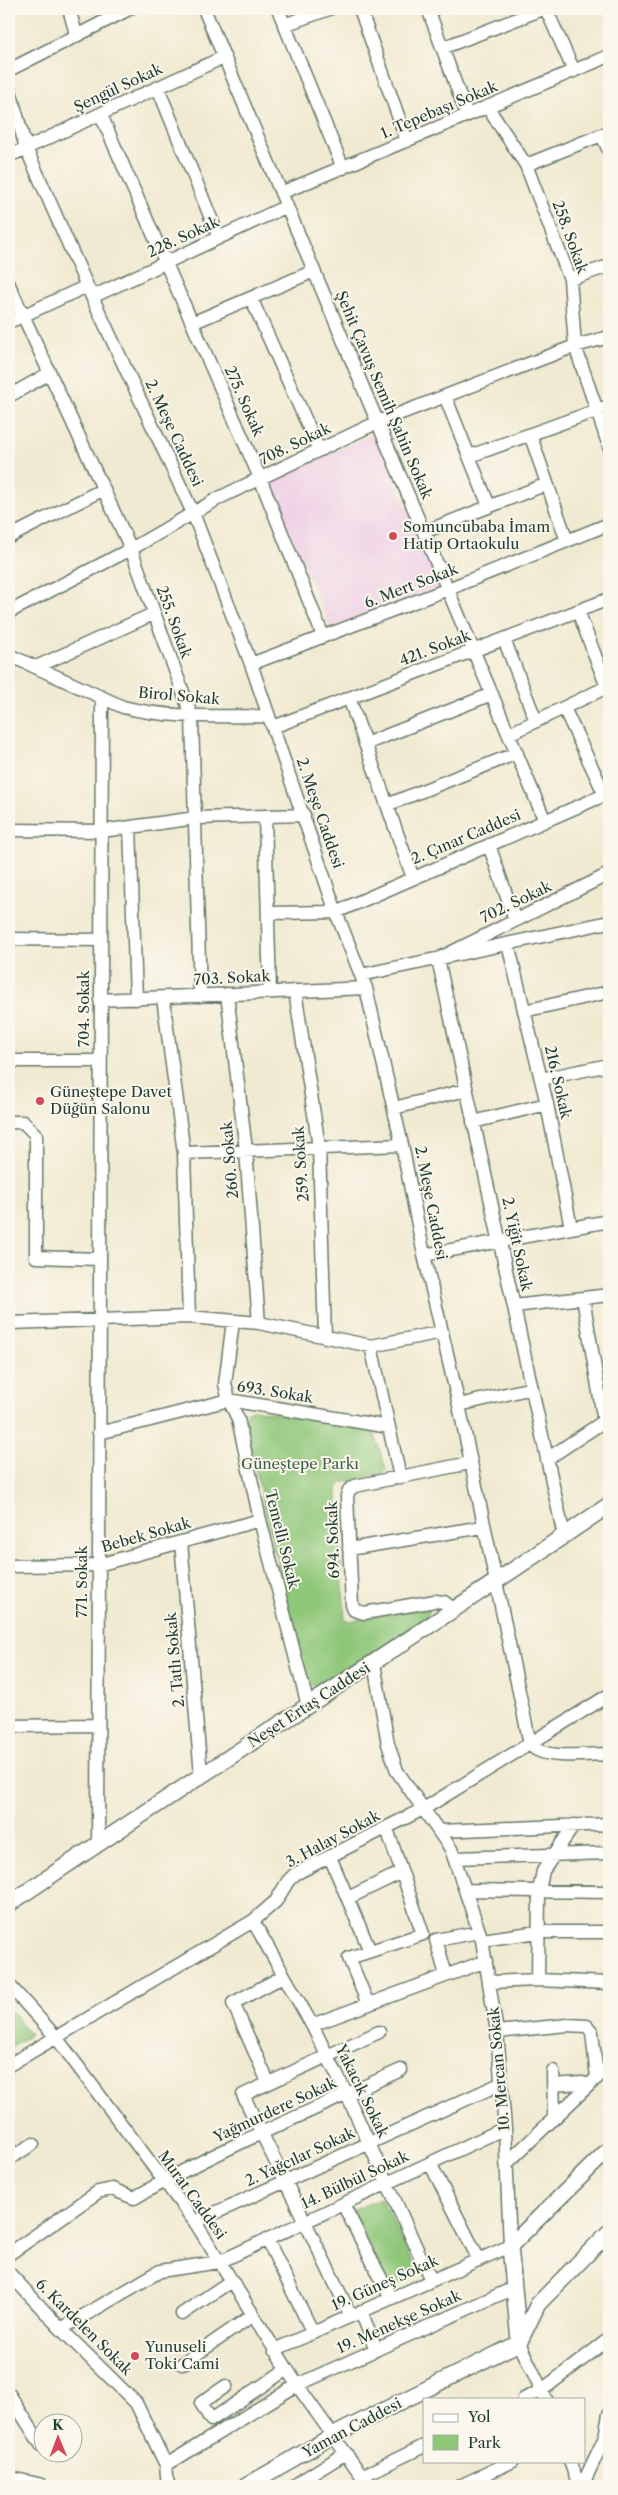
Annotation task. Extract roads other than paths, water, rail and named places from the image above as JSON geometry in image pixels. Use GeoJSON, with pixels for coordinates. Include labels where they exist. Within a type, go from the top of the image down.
{"type":"FeatureCollection","features":[{"type":"Feature","properties":{"kind":"main road","name":"Neşet Ertaş Caddesi"},"geometry":{"type":"LineString","coordinates":[[9,1904],[98,1843],[374,1663],[609,1506]]}},
{"type":"Feature","properties":{"kind":"main road"},"geometry":{"type":"LineString","coordinates":[[510,2246],[609,2149]]}},
{"type":"Feature","properties":{"kind":"main road"},"geometry":{"type":"LineString","coordinates":[[519,2343],[538,2304],[609,2232]]}},
{"type":"Feature","properties":{"kind":"main road","name":"10. Mercan Sokak"},"geometry":{"type":"LineString","coordinates":[[510,2246],[519,2343]]}},
{"type":"Feature","properties":{"kind":"main road","name":"Yaman Caddesi"},"geometry":{"type":"LineString","coordinates":[[246,2486],[334,2435],[519,2343]]}},
{"type":"Feature","properties":{"kind":"main road"},"geometry":{"type":"LineString","coordinates":[[9,2479],[40,2486]]}},
{"type":"Feature","properties":{"kind":"street"},"geometry":{"type":"LineString","coordinates":[[69,9],[76,34]]}},
{"type":"Feature","properties":{"kind":"street"},"geometry":{"type":"LineString","coordinates":[[9,70],[76,34],[129,9]]}},
{"type":"Feature","properties":{"kind":"street","name":"Şehit Çavuş Semih Şahin Sokak"},"geometry":{"type":"LineString","coordinates":[[204,9],[546,821]]}},
{"type":"Feature","properties":{"kind":"street"},"geometry":{"type":"LineString","coordinates":[[278,9],[343,168]]}},
{"type":"Feature","properties":{"kind":"street"},"geometry":{"type":"LineString","coordinates":[[284,25],[329,9]]}},
{"type":"Feature","properties":{"kind":"street"},"geometry":{"type":"LineString","coordinates":[[360,9],[407,141]]}},
{"type":"Feature","properties":{"kind":"street"},"geometry":{"type":"LineString","coordinates":[[428,9],[467,116]]}},
{"type":"Feature","properties":{"kind":"street"},"geometry":{"type":"LineString","coordinates":[[442,48],[545,9],[574,71]]}},
{"type":"Feature","properties":{"kind":"street","name":"1. Tepebaşı Sokak"},"geometry":{"type":"LineString","coordinates":[[281,193],[609,56]]}},
{"type":"Feature","properties":{"kind":"street","name":"Şengül Sokak"},"geometry":{"type":"LineString","coordinates":[[9,156],[224,57]]}},
{"type":"Feature","properties":{"kind":"street","name":"2. Meşe Caddesi"},"geometry":{"type":"LineString","coordinates":[[9,87],[26,148],[193,513],[251,664],[336,912],[366,988],[394,1108],[424,1255],[459,1405],[483,1528],[530,1744]]}},
{"type":"Feature","properties":{"kind":"street"},"geometry":{"type":"LineString","coordinates":[[158,88],[220,238]]}},
{"type":"Feature","properties":{"kind":"street","name":"258. Sokak"},"geometry":{"type":"LineString","coordinates":[[488,108],[526,165],[570,279],[576,346],[603,407],[609,446]]}},
{"type":"Feature","properties":{"kind":"street","name":"275. Sokak"},"geometry":{"type":"LineString","coordinates":[[101,114],[164,264],[260,478],[324,636]]}},
{"type":"Feature","properties":{"kind":"street"},"geometry":{"type":"LineString","coordinates":[[526,165],[606,133],[609,151]]}},
{"type":"Feature","properties":{"kind":"street","name":"228. Sokak"},"geometry":{"type":"LineString","coordinates":[[9,322],[23,314],[164,264],[287,206]]}},
{"type":"Feature","properties":{"kind":"street"},"geometry":{"type":"LineString","coordinates":[[570,279],[609,266]]}},
{"type":"Feature","properties":{"kind":"street"},"geometry":{"type":"LineString","coordinates":[[192,323],[314,271]]}},
{"type":"Feature","properties":{"kind":"street","name":"255. Sokak"},"geometry":{"type":"LineString","coordinates":[[9,285],[131,549],[153,614],[192,716],[200,996]]}},
{"type":"Feature","properties":{"kind":"street"},"geometry":{"type":"LineString","coordinates":[[251,298],[319,450]]}},
{"type":"Feature","properties":{"kind":"street","name":"708. Sokak"},"geometry":{"type":"LineString","coordinates":[[9,610],[131,549],[193,513],[260,478],[378,422],[576,346],[609,337]]}},
{"type":"Feature","properties":{"kind":"street"},"geometry":{"type":"LineString","coordinates":[[9,396],[50,373]]}},
{"type":"Feature","properties":{"kind":"street"},"geometry":{"type":"LineString","coordinates":[[445,396],[489,506]]}},
{"type":"Feature","properties":{"kind":"street"},"geometry":{"type":"LineString","coordinates":[[470,456],[603,407]]}},
{"type":"Feature","properties":{"kind":"street"},"geometry":{"type":"LineString","coordinates":[[530,434],[566,542]]}},
{"type":"Feature","properties":{"kind":"street"},"geometry":{"type":"LineString","coordinates":[[424,532],[547,484]]}},
{"type":"Feature","properties":{"kind":"street"},"geometry":{"type":"LineString","coordinates":[[9,537],[104,489]]}},
{"type":"Feature","properties":{"kind":"street","name":"6. Mert Sokak"},"geometry":{"type":"LineString","coordinates":[[251,664],[448,589],[609,524]]}},
{"type":"Feature","properties":{"kind":"street","name":"421. Sokak"},"geometry":{"type":"LineString","coordinates":[[271,722],[349,698],[578,611],[608,603]]}},
{"type":"Feature","properties":{"kind":"street"},"geometry":{"type":"LineString","coordinates":[[509,734],[608,686],[578,611]]}},
{"type":"Feature","properties":{"kind":"street"},"geometry":{"type":"LineString","coordinates":[[36,668],[153,614]]}},
{"type":"Feature","properties":{"kind":"street"},"geometry":{"type":"LineString","coordinates":[[504,639],[536,721]]}},
{"type":"Feature","properties":{"kind":"street","name":"Birol Sokak"},"geometry":{"type":"LineString","coordinates":[[9,654],[36,668],[136,710],[271,722]]}},
{"type":"Feature","properties":{"kind":"street"},"geometry":{"type":"LineString","coordinates":[[365,744],[492,694]]}},
{"type":"Feature","properties":{"kind":"street","name":"704. Sokak"},"geometry":{"type":"LineString","coordinates":[[98,1321],[102,696]]}},
{"type":"Feature","properties":{"kind":"street"},"geometry":{"type":"LineString","coordinates":[[349,698],[413,878]]}},
{"type":"Feature","properties":{"kind":"street"},"geometry":{"type":"LineString","coordinates":[[564,708],[607,794]]}},
{"type":"Feature","properties":{"kind":"street"},"geometry":{"type":"LineString","coordinates":[[387,805],[517,753]]}},
{"type":"Feature","properties":{"kind":"street","name":"2. Çınar Caddesi"},"geometry":{"type":"LineString","coordinates":[[336,912],[607,794]]}},
{"type":"Feature","properties":{"kind":"street"},"geometry":{"type":"LineString","coordinates":[[9,830],[102,831],[196,818],[304,815]]}},
{"type":"Feature","properties":{"kind":"street"},"geometry":{"type":"LineString","coordinates":[[265,816],[270,992]]}},
{"type":"Feature","properties":{"kind":"street"},"geometry":{"type":"LineString","coordinates":[[130,827],[136,999]]}},
{"type":"Feature","properties":{"kind":"street"},"geometry":{"type":"LineString","coordinates":[[489,845],[515,920]]}},
{"type":"Feature","properties":{"kind":"street","name":"702. Sokak"},"geometry":{"type":"LineString","coordinates":[[438,959],[609,874]]}},
{"type":"Feature","properties":{"kind":"street"},"geometry":{"type":"LineString","coordinates":[[268,913],[336,912]]}},
{"type":"Feature","properties":{"kind":"street","name":"702. Sokak"},"geometry":{"type":"LineString","coordinates":[[361,976],[609,922]]}},
{"type":"Feature","properties":{"kind":"street"},"geometry":{"type":"LineString","coordinates":[[9,939],[100,940]]}},
{"type":"Feature","properties":{"kind":"street","name":"216. Sokak"},"geometry":{"type":"LineString","coordinates":[[508,944],[547,1104],[571,1228]]}},
{"type":"Feature","properties":{"kind":"street","name":"2. Yiğit Sokak"},"geometry":{"type":"LineString","coordinates":[[438,959],[564,1536]]}},
{"type":"Feature","properties":{"kind":"street","name":"703. Sokak"},"geometry":{"type":"LineString","coordinates":[[100,1000],[366,988]]}},
{"type":"Feature","properties":{"kind":"street","name":"259. Sokak"},"geometry":{"type":"LineString","coordinates":[[295,991],[319,1147],[325,1337]]}},
{"type":"Feature","properties":{"kind":"street"},"geometry":{"type":"LineString","coordinates":[[524,1012],[609,992]]}},
{"type":"Feature","properties":{"kind":"street","name":"260. Sokak"},"geometry":{"type":"LineString","coordinates":[[227,994],[246,1150],[259,1323]]}},
{"type":"Feature","properties":{"kind":"street"},"geometry":{"type":"LineString","coordinates":[[163,998],[184,1153],[189,1317]]}},
{"type":"Feature","properties":{"kind":"street"},"geometry":{"type":"LineString","coordinates":[[9,1061],[100,1061]]}},
{"type":"Feature","properties":{"kind":"street"},"geometry":{"type":"LineString","coordinates":[[541,1079],[609,1065]]}},
{"type":"Feature","properties":{"kind":"street"},"geometry":{"type":"LineString","coordinates":[[394,1108],[466,1090]]}},
{"type":"Feature","properties":{"kind":"street"},"geometry":{"type":"LineString","coordinates":[[473,1122],[547,1104]]}},
{"type":"Feature","properties":{"kind":"street"},"geometry":{"type":"LineString","coordinates":[[9,1122],[23,1122],[36,1135],[36,1257],[99,1259]]}},
{"type":"Feature","properties":{"kind":"street"},"geometry":{"type":"LineString","coordinates":[[184,1153],[402,1145]]}},
{"type":"Feature","properties":{"kind":"street"},"geometry":{"type":"LineString","coordinates":[[424,1255],[609,1221]]}},
{"type":"Feature","properties":{"kind":"street"},"geometry":{"type":"LineString","coordinates":[[514,1306],[609,1295]]}},
{"type":"Feature","properties":{"kind":"street"},"geometry":{"type":"LineString","coordinates":[[547,1459],[606,1420],[582,1298]]}},
{"type":"Feature","properties":{"kind":"street"},"geometry":{"type":"LineString","coordinates":[[9,1323],[189,1317],[259,1323],[371,1346],[442,1332]]}},
{"type":"Feature","properties":{"kind":"street","name":"771. Sokak"},"geometry":{"type":"LineString","coordinates":[[98,1321],[98,1843]]}},
{"type":"Feature","properties":{"kind":"street","name":"Temelli Sokak"},"geometry":{"type":"LineString","coordinates":[[233,1321],[225,1384],[229,1400],[238,1419],[260,1520],[308,1706]]}},
{"type":"Feature","properties":{"kind":"street"},"geometry":{"type":"LineString","coordinates":[[371,1346],[400,1477]]}},
{"type":"Feature","properties":{"kind":"street"},"geometry":{"type":"LineString","coordinates":[[459,1405],[532,1388]]}},
{"type":"Feature","properties":{"kind":"street","name":"693. Sokak"},"geometry":{"type":"LineString","coordinates":[[98,1433],[229,1400],[389,1427]]}},
{"type":"Feature","properties":{"kind":"street","name":"694. Sokak"},"geometry":{"type":"LineString","coordinates":[[452,1610],[444,1602],[435,1601],[357,1612],[352,1605],[347,1496],[349,1490],[355,1486],[470,1463]]}},
{"type":"Feature","properties":{"kind":"street","name":"Bebek Sokak"},"geometry":{"type":"LineString","coordinates":[[9,1566],[98,1565],[260,1520]]}},
{"type":"Feature","properties":{"kind":"street"},"geometry":{"type":"LineString","coordinates":[[349,1549],[483,1528]]}},
{"type":"Feature","properties":{"kind":"street","name":"2. Tatlı Sokak"},"geometry":{"type":"LineString","coordinates":[[181,1542],[201,1775]]}},
{"type":"Feature","properties":{"kind":"street","name":"10. Mercan Sokak"},"geometry":{"type":"LineString","coordinates":[[374,1663],[388,1744],[397,1771],[425,1808],[455,1858],[467,1890],[486,1961],[497,2032],[505,2128],[510,2246]]}},
{"type":"Feature","properties":{"kind":"street","name":"3. Halay Sokak"},"geometry":{"type":"LineString","coordinates":[[9,2065],[55,2036],[253,1921],[276,1901],[281,1891],[295,1874],[387,1829],[425,1808],[609,1695]]}},
{"type":"Feature","properties":{"kind":"street"},"geometry":{"type":"LineString","coordinates":[[9,1726],[98,1725]]}},
{"type":"Feature","properties":{"kind":"street"},"geometry":{"type":"LineString","coordinates":[[530,1744],[536,1751],[547,1755],[609,1754]]}},
{"type":"Feature","properties":{"kind":"street"},"geometry":{"type":"LineString","coordinates":[[440,1831],[609,1824]]}},
{"type":"Feature","properties":{"kind":"street"},"geometry":{"type":"LineString","coordinates":[[538,1980],[539,1891],[543,1871],[574,1826]]}},
{"type":"Feature","properties":{"kind":"street"},"geometry":{"type":"LineString","coordinates":[[368,2004],[349,1958],[423,1934],[387,1829]]}},
{"type":"Feature","properties":{"kind":"street"},"geometry":{"type":"LineString","coordinates":[[455,1858],[609,1853]]}},
{"type":"Feature","properties":{"kind":"street"},"geometry":{"type":"LineString","coordinates":[[330,1857],[370,1951]]}},
{"type":"Feature","properties":{"kind":"street"},"geometry":{"type":"LineString","coordinates":[[348,1898],[402,1872]]}},
{"type":"Feature","properties":{"kind":"street"},"geometry":{"type":"LineString","coordinates":[[467,1890],[609,1892]]}},
{"type":"Feature","properties":{"kind":"street","name":"Yakacık Sokak"},"geometry":{"type":"LineString","coordinates":[[253,1921],[312,2025],[347,2095],[431,2280]]}},
{"type":"Feature","properties":{"kind":"street"},"geometry":{"type":"LineString","coordinates":[[446,1975],[436,1940],[538,1932],[609,1932]]}},
{"type":"Feature","properties":{"kind":"street"},"geometry":{"type":"LineString","coordinates":[[312,2025],[486,1961]]}},
{"type":"Feature","properties":{"kind":"street"},"geometry":{"type":"LineString","coordinates":[[268,2082],[233,2003],[284,1976]]}},
{"type":"Feature","properties":{"kind":"street"},"geometry":{"type":"LineString","coordinates":[[490,1982],[538,1980],[609,1984]]}},
{"type":"Feature","properties":{"kind":"street","name":"Murat Caddesi"},"geometry":{"type":"LineString","coordinates":[[9,1985],[55,2036],[163,2182],[195,2222],[287,2370],[365,2481]]}},
{"type":"Feature","properties":{"kind":"street"},"geometry":{"type":"LineString","coordinates":[[497,2032],[567,2025],[587,2026],[592,2032],[593,2082]]}},
{"type":"Feature","properties":{"kind":"street"},"geometry":{"type":"LineString","coordinates":[[376,2350],[305,2221],[243,2095],[379,2032]]}},
{"type":"Feature","properties":{"kind":"street"},"geometry":{"type":"LineString","coordinates":[[506,2164],[609,2066]]}},
{"type":"Feature","properties":{"kind":"street","name":"Yağmurdere Sokak"},"geometry":{"type":"LineString","coordinates":[[163,2182],[262,2133],[401,2070]]}},
{"type":"Feature","properties":{"kind":"street"},"geometry":{"type":"LineString","coordinates":[[553,2071],[554,2118]]}},
{"type":"Feature","properties":{"kind":"street"},"geometry":{"type":"LineString","coordinates":[[553,2085],[593,2082]]}},
{"type":"Feature","properties":{"kind":"street","name":"2. Yağcılar Sokak"},"geometry":{"type":"LineString","coordinates":[[195,2222],[500,2084]]}},
{"type":"Feature","properties":{"kind":"street","name":"14. Bülbül Sokak"},"geometry":{"type":"LineString","coordinates":[[61,2329],[160,2271],[219,2262],[505,2128]]}},
{"type":"Feature","properties":{"kind":"street"},"geometry":{"type":"LineString","coordinates":[[9,2159],[33,2144]]}},
{"type":"Feature","properties":{"kind":"street"},"geometry":{"type":"LineString","coordinates":[[430,2163],[479,2260]]}},
{"type":"Feature","properties":{"kind":"street"},"geometry":{"type":"LineString","coordinates":[[9,2254],[98,2192],[112,2189],[134,2198],[163,2182]]}},
{"type":"Feature","properties":{"kind":"street"},"geometry":{"type":"LineString","coordinates":[[343,2204],[390,2298]]}},
{"type":"Feature","properties":{"kind":"street"},"geometry":{"type":"LineString","coordinates":[[267,2239],[312,2333]]}},
{"type":"Feature","properties":{"kind":"street","name":"19. Güneş Sokak"},"geometry":{"type":"LineString","coordinates":[[274,2350],[510,2246]]}},
{"type":"Feature","properties":{"kind":"street","name":"6. Kardelen Sokak"},"geometry":{"type":"LineString","coordinates":[[9,2273],[61,2329],[136,2403],[166,2465],[168,2486]]}},
{"type":"Feature","properties":{"kind":"street"},"geometry":{"type":"LineString","coordinates":[[182,2314],[231,2282]]}},
{"type":"Feature","properties":{"kind":"street","name":"19. Menekşe Sokak"},"geometry":{"type":"LineString","coordinates":[[166,2465],[297,2385],[514,2288]]}},
{"type":"Feature","properties":{"kind":"street"},"geometry":{"type":"LineString","coordinates":[[182,2364],[253,2315]]}},
{"type":"Feature","properties":{"kind":"street"},"geometry":{"type":"LineString","coordinates":[[528,2398],[544,2394],[609,2339]]}},
{"type":"Feature","properties":{"kind":"street"},"geometry":{"type":"LineString","coordinates":[[519,2343],[544,2394]]}},
{"type":"Feature","properties":{"kind":"street"},"geometry":{"type":"LineString","coordinates":[[211,2420],[287,2370]]}},
{"type":"Feature","properties":{"kind":"street"},"geometry":{"type":"LineString","coordinates":[[219,2433],[201,2403],[226,2386]]}},
{"type":"Feature","properties":{"kind":"street"},"geometry":{"type":"LineString","coordinates":[[9,2394],[32,2430]]}},
{"type":"Feature","properties":{"kind":"street"},"geometry":{"type":"LineString","coordinates":[[581,2486],[605,2437],[609,2419]]}},
{"type":"Feature","properties":{"kind":"street"},"geometry":{"type":"LineString","coordinates":[[365,2481],[423,2447]]}},
{"type":"Feature","properties":{"kind":"street"},"geometry":{"type":"LineString","coordinates":[[293,2486],[346,2453]]}},
{"type":"Feature","properties":{"kind":"street"},"geometry":{"type":"LineString","coordinates":[[460,2486],[512,2462]]}},
{"type":"Feature","properties":{"kind":"street"},"geometry":{"type":"LineString","coordinates":[[570,2462],[581,2486]]}},
{"type":"Feature","properties":{"kind":"place","name":"Somuncubaba İmam Hatip Ortaokulu"},"geometry":{"type":"Point","coordinates":[393,536]}},
{"type":"Feature","properties":{"kind":"place","name":"Güneştepe Davet Düğün Salonu"},"geometry":{"type":"Point","coordinates":[40,1101]}},
{"type":"Feature","properties":{"kind":"place","name":"Yunuseli Toki Cami"},"geometry":{"type":"Point","coordinates":[135,2356]}},
{"type":"Feature","properties":{"kind":"park label","name":"Güneştepe Parkı"},"geometry":{"type":"Point","coordinates":[300,1464]}}]}
